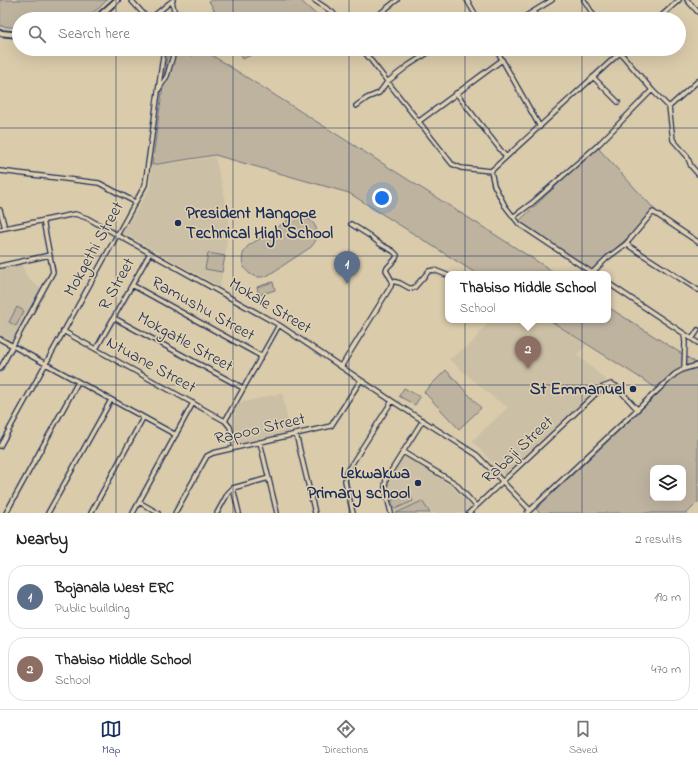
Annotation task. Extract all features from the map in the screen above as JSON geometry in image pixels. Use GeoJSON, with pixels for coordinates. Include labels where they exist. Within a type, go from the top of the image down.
{"type":"FeatureCollection","features":[{"type":"Feature","properties":{"kind":"street"},"geometry":{"type":"LineString","coordinates":[[104,12],[117,0]]}},
{"type":"Feature","properties":{"kind":"street"},"geometry":{"type":"LineString","coordinates":[[131,0],[142,12]]}},
{"type":"Feature","properties":{"kind":"street"},"geometry":{"type":"LineString","coordinates":[[314,0],[332,12]]}},
{"type":"Feature","properties":{"kind":"street"},"geometry":{"type":"LineString","coordinates":[[382,12],[397,0]]}},
{"type":"Feature","properties":{"kind":"street"},"geometry":{"type":"LineString","coordinates":[[467,0],[474,12]]}},
{"type":"Feature","properties":{"kind":"street"},"geometry":{"type":"LineString","coordinates":[[533,12],[552,0]]}},
{"type":"Feature","properties":{"kind":"street"},"geometry":{"type":"LineString","coordinates":[[584,0],[592,12]]}},
{"type":"Feature","properties":{"kind":"street"},"geometry":{"type":"LineString","coordinates":[[666,12],[679,0]]}},
{"type":"Feature","properties":{"kind":"street"},"geometry":{"type":"LineString","coordinates":[[687,0],[698,12]]}},
{"type":"Feature","properties":{"kind":"street"},"geometry":{"type":"LineString","coordinates":[[158,12],[173,1],[175,12]]}},
{"type":"Feature","properties":{"kind":"street"},"geometry":{"type":"LineString","coordinates":[[0,33],[12,34]]}},
{"type":"Feature","properties":{"kind":"street","name":"Mokgethi Street"},"geometry":{"type":"LineString","coordinates":[[0,446],[143,190],[146,182],[163,56]]}},
{"type":"Feature","properties":{"kind":"street"},"geometry":{"type":"LineString","coordinates":[[159,90],[167,76],[173,56]]}},
{"type":"Feature","properties":{"kind":"street"},"geometry":{"type":"LineString","coordinates":[[367,56],[452,164],[461,168],[491,171],[618,56]]}},
{"type":"Feature","properties":{"kind":"street"},"geometry":{"type":"LineString","coordinates":[[356,106],[367,98],[379,93],[387,82],[423,56]]}},
{"type":"Feature","properties":{"kind":"street"},"geometry":{"type":"LineString","coordinates":[[500,56],[540,127]]}},
{"type":"Feature","properties":{"kind":"street"},"geometry":{"type":"LineString","coordinates":[[622,56],[669,107],[674,140],[687,156],[691,166],[698,174]]}},
{"type":"Feature","properties":{"kind":"street"},"geometry":{"type":"LineString","coordinates":[[418,122],[502,60]]}},
{"type":"Feature","properties":{"kind":"street"},"geometry":{"type":"LineString","coordinates":[[593,78],[618,102]]}},
{"type":"Feature","properties":{"kind":"street"},"geometry":{"type":"LineString","coordinates":[[669,107],[698,81]]}},
{"type":"Feature","properties":{"kind":"street"},"geometry":{"type":"LineString","coordinates":[[513,217],[532,203],[598,145],[652,90]]}},
{"type":"Feature","properties":{"kind":"street"},"geometry":{"type":"LineString","coordinates":[[456,93],[506,157]]}},
{"type":"Feature","properties":{"kind":"street"},"geometry":{"type":"LineString","coordinates":[[0,171],[99,183],[136,202]]}},
{"type":"Feature","properties":{"kind":"street"},"geometry":{"type":"LineString","coordinates":[[491,171],[494,185],[505,206],[513,217],[523,227],[590,271]]}},
{"type":"Feature","properties":{"kind":"street"},"geometry":{"type":"LineString","coordinates":[[0,210],[5,228]]}},
{"type":"Feature","properties":{"kind":"street"},"geometry":{"type":"LineString","coordinates":[[595,271],[607,258],[626,244],[653,212],[698,242]]}},
{"type":"Feature","properties":{"kind":"street","name":"Mokale Street"},"geometry":{"type":"LineString","coordinates":[[0,229],[78,214],[279,325],[392,401],[477,455],[504,481],[529,512]]}},
{"type":"Feature","properties":{"kind":"street"},"geometry":{"type":"LineString","coordinates":[[0,369],[52,275],[53,270],[43,220]]}},
{"type":"Feature","properties":{"kind":"street"},"geometry":{"type":"LineString","coordinates":[[351,224],[380,244],[396,252],[396,258],[386,270],[392,281],[413,289],[429,271],[434,270],[445,275]]}},
{"type":"Feature","properties":{"kind":"street"},"geometry":{"type":"LineString","coordinates":[[626,244],[698,290]]}},
{"type":"Feature","properties":{"kind":"street","name":"R Street"},"geometry":{"type":"LineString","coordinates":[[96,349],[150,253]]}},
{"type":"Feature","properties":{"kind":"street"},"geometry":{"type":"LineString","coordinates":[[0,266],[50,256]]}},
{"type":"Feature","properties":{"kind":"street"},"geometry":{"type":"LineString","coordinates":[[341,367],[392,281]]}},
{"type":"Feature","properties":{"kind":"street","name":"Ramushu Street"},"geometry":{"type":"LineString","coordinates":[[132,285],[261,356]]}},
{"type":"Feature","properties":{"kind":"street"},"geometry":{"type":"LineString","coordinates":[[611,285],[698,343]]}},
{"type":"Feature","properties":{"kind":"street","name":"Mokgatle Street"},"geometry":{"type":"LineString","coordinates":[[114,318],[243,388]]}},
{"type":"Feature","properties":{"kind":"street"},"geometry":{"type":"LineString","coordinates":[[235,448],[230,427],[225,421],[279,325]]}},
{"type":"Feature","properties":{"kind":"street"},"geometry":{"type":"LineString","coordinates":[[692,339],[698,330]]}},
{"type":"Feature","properties":{"kind":"street","name":"Ntuane Street"},"geometry":{"type":"LineString","coordinates":[[63,332],[225,421]]}},
{"type":"Feature","properties":{"kind":"street"},"geometry":{"type":"LineString","coordinates":[[684,334],[684,369]]}},
{"type":"Feature","properties":{"kind":"street"},"geometry":{"type":"LineString","coordinates":[[0,339],[176,435]]}},
{"type":"Feature","properties":{"kind":"street"},"geometry":{"type":"LineString","coordinates":[[529,512],[675,374],[684,369],[698,365]]}},
{"type":"Feature","properties":{"kind":"street","name":"Rapoo Street"},"geometry":{"type":"LineString","coordinates":[[175,513],[207,456],[213,453],[330,426],[361,380]]}},
{"type":"Feature","properties":{"kind":"street"},"geometry":{"type":"LineString","coordinates":[[6,513],[78,382]]}},
{"type":"Feature","properties":{"kind":"street","name":"Rabaji Street"},"geometry":{"type":"LineString","coordinates":[[470,513],[606,385],[611,384],[616,386],[637,409]]}},
{"type":"Feature","properties":{"kind":"street"},"geometry":{"type":"LineString","coordinates":[[48,513],[111,400]]}},
{"type":"Feature","properties":{"kind":"street"},"geometry":{"type":"LineString","coordinates":[[352,513],[345,481],[346,473],[392,401]]}},
{"type":"Feature","properties":{"kind":"street"},"geometry":{"type":"LineString","coordinates":[[133,513],[193,403]]}},
{"type":"Feature","properties":{"kind":"street"},"geometry":{"type":"LineString","coordinates":[[90,513],[143,418]]}},
{"type":"Feature","properties":{"kind":"street"},"geometry":{"type":"LineString","coordinates":[[391,513],[385,483],[388,474],[423,420]]}},
{"type":"Feature","properties":{"kind":"street"},"geometry":{"type":"LineString","coordinates":[[296,434],[315,513]]}},
{"type":"Feature","properties":{"kind":"street"},"geometry":{"type":"LineString","coordinates":[[260,442],[277,513]]}},
{"type":"Feature","properties":{"kind":"street"},"geometry":{"type":"LineString","coordinates":[[403,452],[454,483],[476,506]]}},
{"type":"Feature","properties":{"kind":"street"},"geometry":{"type":"LineString","coordinates":[[217,513],[228,493],[233,488],[269,478]]}},
{"type":"Feature","properties":{"kind":"street"},"geometry":{"type":"LineString","coordinates":[[233,488],[239,513]]}},
{"type":"Feature","properties":{"kind":"street"},"geometry":{"type":"LineString","coordinates":[[139,502],[158,513]]}},
{"type":"Feature","properties":{"kind":"shaded area"},"geometry":{"type":"Polygon","coordinates":[[[0,0],[107,0],[93,12],[12,12],[12,27],[0,26],[0,0]]]}},
{"type":"Feature","properties":{"kind":"shaded area"},"geometry":{"type":"Polygon","coordinates":[[[300,0],[313,12],[215,12],[209,1],[300,0]]]}},
{"type":"Feature","properties":{"kind":"shaded area"},"geometry":{"type":"Polygon","coordinates":[[[167,56],[213,56],[552,271],[472,271],[349,193],[215,155],[152,165],[167,56]]]}},
{"type":"Feature","properties":{"kind":"shaded area"},"geometry":{"type":"Polygon","coordinates":[[[241,56],[249,56],[243,59],[241,56]]]}},
{"type":"Feature","properties":{"kind":"shaded area"},"geometry":{"type":"Polygon","coordinates":[[[597,147],[657,212],[591,270],[519,221],[597,147]]]}},
{"type":"Feature","properties":{"kind":"shaded area","name":"President Mangope Technical High School"},"geometry":{"type":"Polygon","coordinates":[[[215,157],[229,214],[226,251],[220,287],[123,233],[150,188],[152,166],[215,157]]]}},
{"type":"Feature","properties":{"kind":"shaded area"},"geometry":{"type":"Polygon","coordinates":[[[301,216],[311,221],[316,228],[316,238],[311,247],[267,276],[254,276],[249,273],[245,269],[242,258],[248,246],[290,219],[301,216]]]}},
{"type":"Feature","properties":{"kind":"shaded area"},"geometry":{"type":"Polygon","coordinates":[[[208,253],[225,256],[222,272],[205,269],[208,253]]]}},
{"type":"Feature","properties":{"kind":"shaded area"},"geometry":{"type":"Polygon","coordinates":[[[22,264],[26,275],[33,283],[42,289],[12,344],[0,337],[0,268],[22,264]]]}},
{"type":"Feature","properties":{"kind":"shaded area"},"geometry":{"type":"Polygon","coordinates":[[[273,282],[275,290],[259,295],[257,287],[273,282]]]}},
{"type":"Feature","properties":{"kind":"shaded area"},"geometry":{"type":"Polygon","coordinates":[[[17,307],[24,311],[16,326],[9,322],[17,307]]]}},
{"type":"Feature","properties":{"kind":"shaded area"},"geometry":{"type":"Polygon","coordinates":[[[611,309],[698,364],[698,502],[687,513],[540,513],[536,509],[661,391],[554,323],[611,323],[611,309]]]}},
{"type":"Feature","properties":{"kind":"shaded area"},"geometry":{"type":"Polygon","coordinates":[[[488,323],[552,323],[586,345],[577,355],[606,380],[504,475],[472,441],[508,407],[494,398],[449,359],[472,343],[488,323]]]}},
{"type":"Feature","properties":{"kind":"shaded area"},"geometry":{"type":"Polygon","coordinates":[[[446,370],[481,408],[459,429],[424,392],[446,370]]]}},
{"type":"Feature","properties":{"kind":"shaded area"},"geometry":{"type":"Polygon","coordinates":[[[404,388],[420,397],[415,405],[399,396],[404,388]]]}},
{"type":"Feature","properties":{"kind":"shaded area"},"geometry":{"type":"Polygon","coordinates":[[[282,393],[290,432],[238,444],[232,419],[239,403],[282,393]]]}},
{"type":"Feature","properties":{"kind":"shaded area","name":"Lekwakwa Primary school"},"geometry":{"type":"Polygon","coordinates":[[[404,456],[452,486],[471,507],[464,513],[393,513],[387,487],[391,476],[404,456]]]}},
{"type":"Feature","properties":{"kind":"shaded area"},"geometry":{"type":"Polygon","coordinates":[[[409,493],[413,501],[395,509],[391,501],[409,493]]]}},
{"type":"Feature","properties":{"kind":"shaded area"},"geometry":{"type":"Polygon","coordinates":[[[422,501],[430,513],[396,513],[422,501]]]}},
{"type":"Feature","properties":{"kind":"place","name":"President Mangope Technical High School"},"geometry":{"type":"Point","coordinates":[178,223]}},
{"type":"Feature","properties":{"kind":"place","name":"Bojanala West ERC"},"geometry":{"type":"Point","coordinates":[347,284]}},
{"type":"Feature","properties":{"kind":"place","name":"Thabiso Middle School"},"geometry":{"type":"Point","coordinates":[528,369]}},
{"type":"Feature","properties":{"kind":"place","name":"St Emmanuel"},"geometry":{"type":"Point","coordinates":[633,389]}},
{"type":"Feature","properties":{"kind":"place","name":"Lekwakwa Primary school"},"geometry":{"type":"Point","coordinates":[418,483]}}]}
